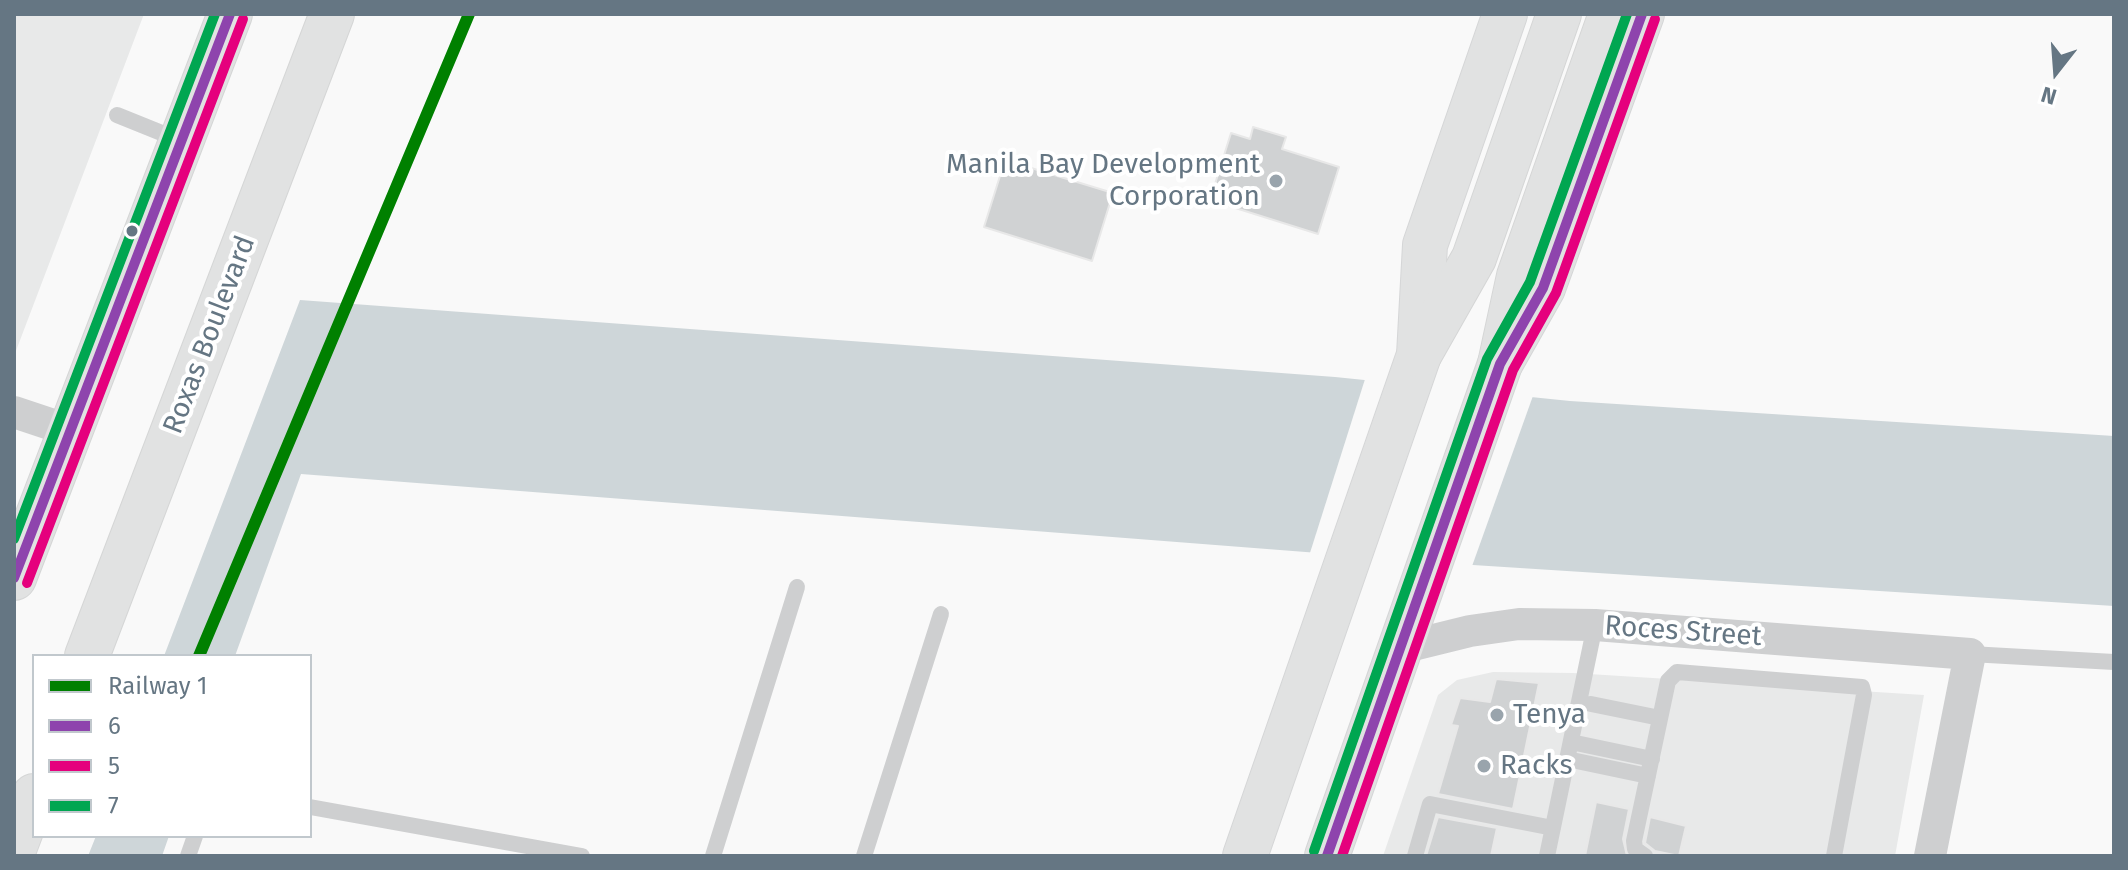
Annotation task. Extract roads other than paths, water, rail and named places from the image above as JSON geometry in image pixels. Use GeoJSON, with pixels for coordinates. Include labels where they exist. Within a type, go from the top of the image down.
{"type":"FeatureCollection","features":[{"type":"Feature","properties":{"kind":"main road"},"geometry":{"type":"LineString","coordinates":[[14,578],[230,14]]}},
{"type":"Feature","properties":{"kind":"main road","name":"Roxas Boulevard"},"geometry":{"type":"LineString","coordinates":[[88,654],[332,14]]}},
{"type":"Feature","properties":{"kind":"main road"},"geometry":{"type":"LineString","coordinates":[[1417,362],[1425,245],[1505,14]]}},
{"type":"Feature","properties":{"kind":"main road"},"geometry":{"type":"LineString","coordinates":[[1245,856],[1417,362],[1474,258],[1559,14]]}},
{"type":"Feature","properties":{"kind":"main road"},"geometry":{"type":"LineString","coordinates":[[1327,856],[1397,649],[1498,369],[1519,276],[1611,14]]}},
{"type":"Feature","properties":{"kind":"main road"},"geometry":{"type":"LineString","coordinates":[[1498,369],[1543,288],[1642,14]]}},
{"type":"Feature","properties":{"kind":"main road"},"geometry":{"type":"LineString","coordinates":[[14,849],[32,801]]}},
{"type":"Feature","properties":{"kind":"street"},"geometry":{"type":"LineString","coordinates":[[14,412],[71,431]]}},
{"type":"Feature","properties":{"kind":"street","name":"Roces Street"},"geometry":{"type":"LineString","coordinates":[[1397,649],[1470,631],[1519,624],[1595,625],[1970,654]]}},
{"type":"Feature","properties":{"kind":"street"},"geometry":{"type":"LineString","coordinates":[[1930,856],[1970,654]]}},
{"type":"Feature","properties":{"kind":"lane"},"geometry":{"type":"LineString","coordinates":[[117,115],[182,141]]}},
{"type":"Feature","properties":{"kind":"lane"},"geometry":{"type":"LineString","coordinates":[[713,856],[797,587]]}},
{"type":"Feature","properties":{"kind":"lane"},"geometry":{"type":"LineString","coordinates":[[864,856],[941,614]]}},
{"type":"Feature","properties":{"kind":"lane"},"geometry":{"type":"LineString","coordinates":[[1547,856],[1595,625]]}},
{"type":"Feature","properties":{"kind":"lane"},"geometry":{"type":"LineString","coordinates":[[1970,654],[2114,662]]}},
{"type":"Feature","properties":{"kind":"lane"},"geometry":{"type":"LineString","coordinates":[[1645,856],[1635,849],[1634,841],[1668,681],[1677,672],[1862,687],[1864,695],[1834,856]]}},
{"type":"Feature","properties":{"kind":"lane"},"geometry":{"type":"LineString","coordinates":[[1591,704],[1660,718]]}},
{"type":"Feature","properties":{"kind":"lane"},"geometry":{"type":"LineString","coordinates":[[1571,742],[1652,759]]}},
{"type":"Feature","properties":{"kind":"lane"},"geometry":{"type":"LineString","coordinates":[[1567,759],[1648,776]]}},
{"type":"Feature","properties":{"kind":"lane"},"geometry":{"type":"LineString","coordinates":[[1415,856],[1426,808],[1430,804],[1553,828]]}},
{"type":"Feature","properties":{"kind":"lane"},"geometry":{"type":"LineString","coordinates":[[312,807],[582,856]]}},
{"type":"Feature","properties":{"kind":"rail line","name":"1"},"geometry":{"type":"LineString","coordinates":[[200,654],[469,14]]}},
{"type":"Feature","properties":{"kind":"place","name":"Manila Bay Development Corporation"},"geometry":{"type":"Point","coordinates":[1276,181]}},
{"type":"Feature","properties":{"kind":"place","name":"Tenya"},"geometry":{"type":"Point","coordinates":[1497,715]}},
{"type":"Feature","properties":{"kind":"place","name":"Racks"},"geometry":{"type":"Point","coordinates":[1484,766]}}]}
